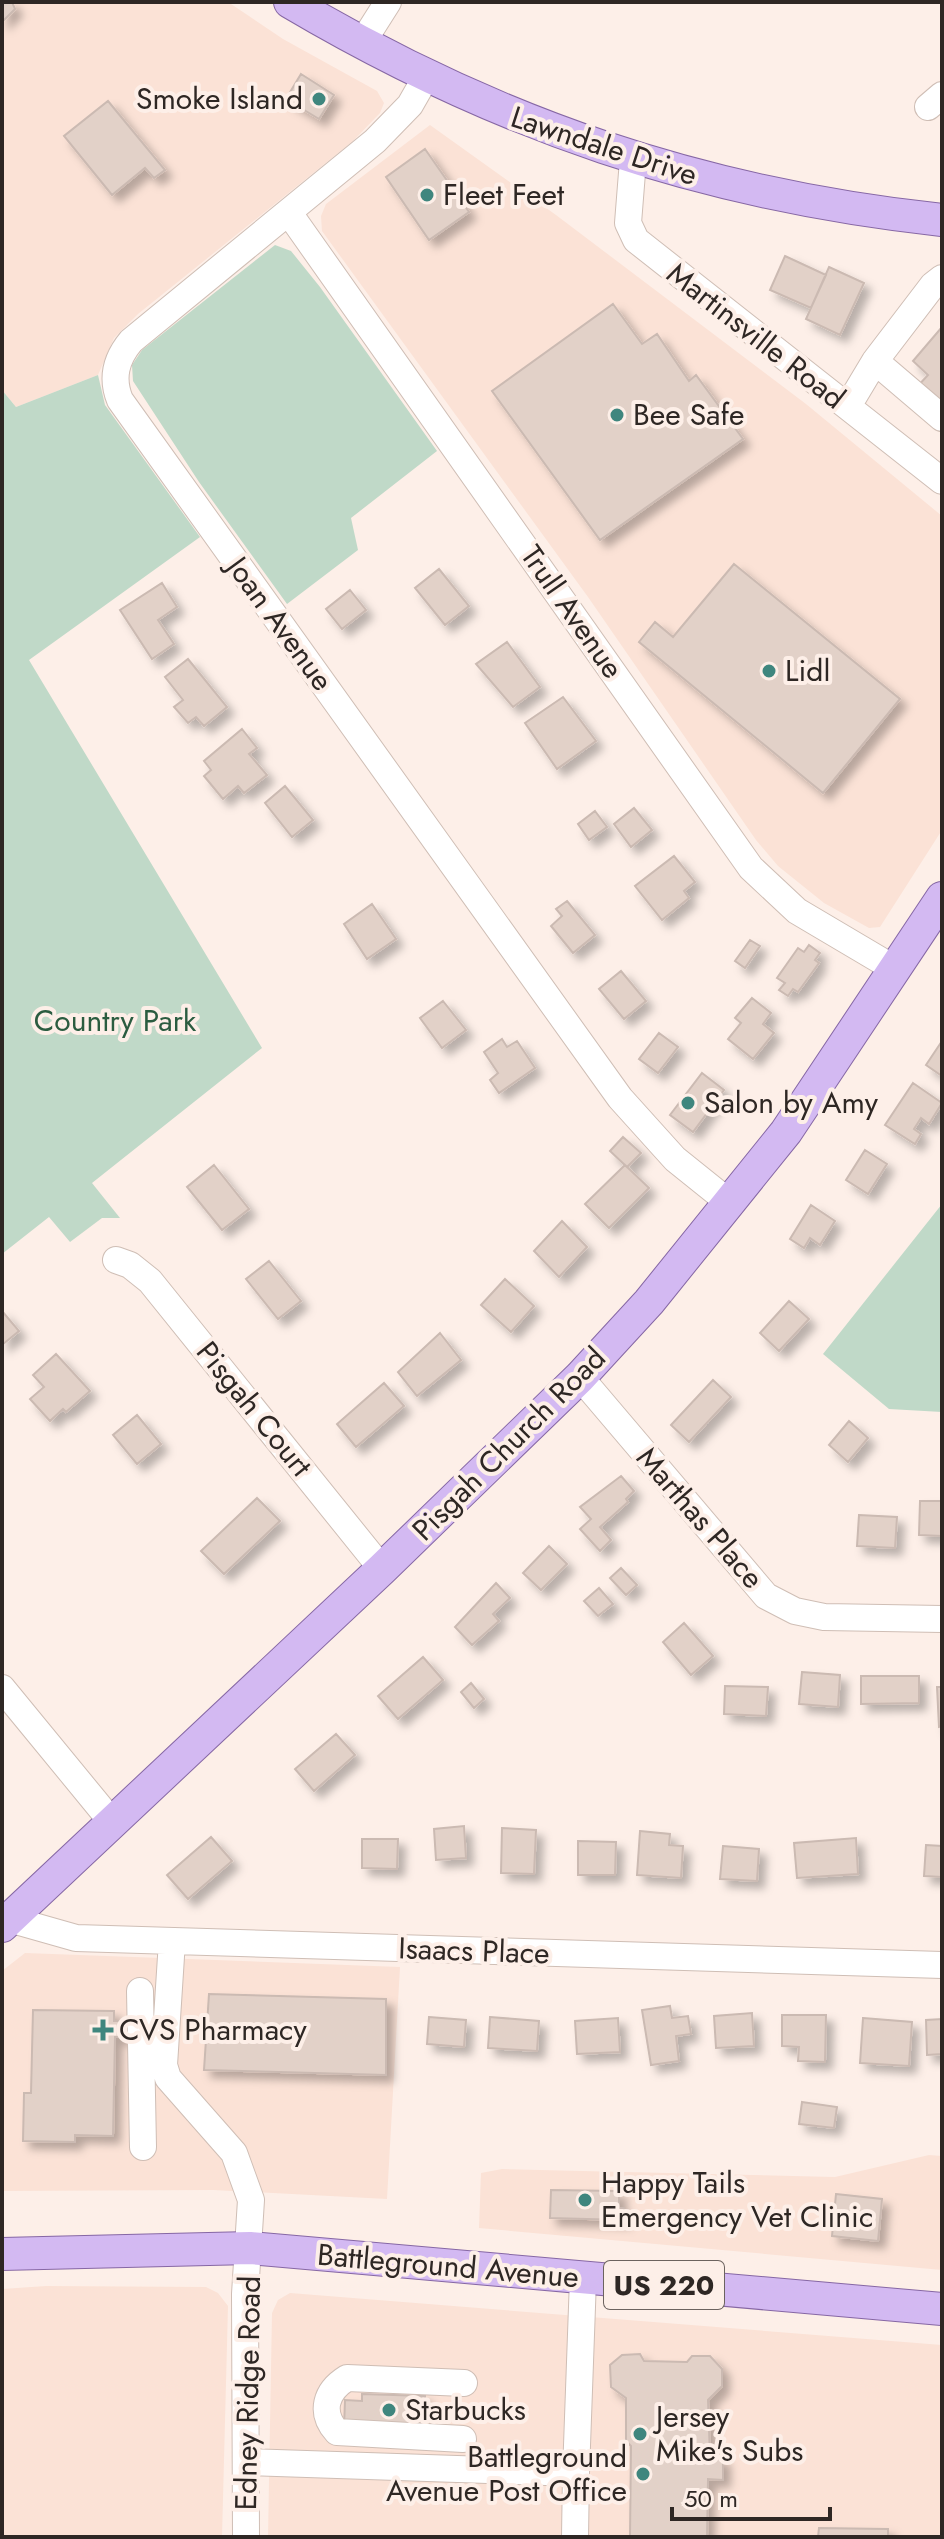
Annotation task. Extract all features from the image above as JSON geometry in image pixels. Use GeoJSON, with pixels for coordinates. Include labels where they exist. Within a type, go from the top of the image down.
{"type":"FeatureCollection","features":[{"type":"Feature","properties":{"kind":"main road","name":"Lawndale Drive"},"geometry":{"type":"LineString","coordinates":[[290,2],[426,77],[504,113],[633,160],[787,198],[942,220]]}},
{"type":"Feature","properties":{"kind":"main road","name":"Pisgah Church Road"},"geometry":{"type":"LineString","coordinates":[[6,1922],[382,1569],[580,1377],[649,1302],[786,1132],[942,898]]}},
{"type":"Feature","properties":{"kind":"main road","name":"Battleground Avenue"},"geometry":{"type":"LineString","coordinates":[[2,2254],[250,2248],[942,2309]]}},
{"type":"Feature","properties":{"kind":"street"},"geometry":{"type":"LineString","coordinates":[[362,43],[388,2]]}},
{"type":"Feature","properties":{"kind":"street","name":"Joan Avenue"},"geometry":{"type":"LineString","coordinates":[[426,77],[393,124],[131,341],[121,353],[115,376],[120,400],[620,1098],[675,1159],[731,1204]]}},
{"type":"Feature","properties":{"kind":"street","name":"Martinsville Road"},"geometry":{"type":"LineString","coordinates":[[633,160],[628,223],[636,240],[942,481]]}},
{"type":"Feature","properties":{"kind":"street","name":"Trull Avenue"},"geometry":{"type":"LineString","coordinates":[[289,213],[751,868],[797,911],[895,969]]}},
{"type":"Feature","properties":{"kind":"street"},"geometry":{"type":"LineString","coordinates":[[848,406],[875,361],[933,285],[942,278]]}},
{"type":"Feature","properties":{"kind":"street"},"geometry":{"type":"LineString","coordinates":[[875,361],[942,418]]}},
{"type":"Feature","properties":{"kind":"street","name":"Pisgah Court"},"geometry":{"type":"LineString","coordinates":[[116,1260],[150,1281],[382,1569]]}},
{"type":"Feature","properties":{"kind":"street","name":"Marthas Place"},"geometry":{"type":"LineString","coordinates":[[580,1377],[766,1596],[795,1611],[824,1617],[942,1619]]}},
{"type":"Feature","properties":{"kind":"street"},"geometry":{"type":"LineString","coordinates":[[2,1688],[112,1822]]}},
{"type":"Feature","properties":{"kind":"street","name":"Isaacs Place"},"geometry":{"type":"LineString","coordinates":[[6,1922],[67,1937],[942,1965]]}},
{"type":"Feature","properties":{"kind":"street","name":"Edney Ridge Road"},"geometry":{"type":"LineString","coordinates":[[172,1941],[164,2065],[176,2090],[234,2153],[251,2200],[245,2294],[246,2537]]}},
{"type":"Feature","properties":{"kind":"street"},"geometry":{"type":"LineString","coordinates":[[140,1991],[143,2147]]}},
{"type":"Feature","properties":{"kind":"street"},"geometry":{"type":"LineString","coordinates":[[575,2537],[583,2279]]}},
{"type":"Feature","properties":{"kind":"street"},"geometry":{"type":"LineString","coordinates":[[463,2439],[337,2432],[328,2422],[326,2403],[332,2387],[347,2378],[464,2383]]}},
{"type":"Feature","properties":{"kind":"street"},"geometry":{"type":"LineString","coordinates":[[246,2462],[576,2473]]}},
{"type":"Feature","properties":{"kind":"shaded area"},"geometry":{"type":"Polygon","coordinates":[[[2,2],[228,2],[283,39],[377,91],[384,103],[380,113],[353,141],[138,314],[114,338],[98,375],[16,407],[2,390],[2,2]]]}},
{"type":"Feature","properties":{"kind":"shaded area"},"geometry":{"type":"Polygon","coordinates":[[[430,125],[556,215],[806,404],[942,516],[942,830],[880,927],[869,928],[824,903],[778,866],[756,840],[588,597],[322,231],[321,216],[326,204],[430,125]]]}},
{"type":"Feature","properties":{"kind":"shaded area"},"geometry":{"type":"Polygon","coordinates":[[[25,1953],[400,1967],[387,2199],[213,2190],[2,2191],[2,1971],[25,1953]]]}},
{"type":"Feature","properties":{"kind":"shaded area"},"geometry":{"type":"Polygon","coordinates":[[[929,2155],[942,2156],[942,2270],[479,2228],[481,2173],[502,2169],[835,2177],[929,2155]]]}},
{"type":"Feature","properties":{"kind":"shaded area"},"geometry":{"type":"Polygon","coordinates":[[[46,2286],[206,2287],[218,2293],[228,2306],[222,2537],[2,2537],[2,2289],[46,2286]]]}},
{"type":"Feature","properties":{"kind":"shaded area"},"geometry":{"type":"Polygon","coordinates":[[[290,2293],[942,2345],[942,2537],[268,2537],[272,2313],[278,2300],[290,2293]]]}},
{"type":"Feature","properties":{"kind":"green space"},"geometry":{"type":"Polygon","coordinates":[[[275,245],[291,251],[320,287],[437,451],[351,518],[358,550],[287,604],[199,482],[133,381],[132,365],[142,350],[275,245]]]}},
{"type":"Feature","properties":{"kind":"green space","name":"Country Park"},"geometry":{"type":"Polygon","coordinates":[[[98,375],[105,405],[200,537],[29,660],[262,1048],[92,1183],[120,1218],[102,1218],[70,1242],[49,1217],[2,1254],[2,390],[16,407],[98,375]]]}},
{"type":"Feature","properties":{"kind":"green space"},"geometry":{"type":"Polygon","coordinates":[[[942,1204],[942,1412],[889,1409],[823,1354],[942,1204]]]}},
{"type":"Feature","properties":{"kind":"building"},"geometry":{"type":"Polygon","coordinates":[[[2,2],[12,2],[15,9],[2,22],[2,2]]]}},
{"type":"Feature","properties":{"kind":"building"},"geometry":{"type":"Polygon","coordinates":[[[301,74],[334,95],[319,119],[286,99],[301,74]]]}},
{"type":"Feature","properties":{"kind":"building"},"geometry":{"type":"Polygon","coordinates":[[[108,101],[165,170],[154,178],[145,168],[112,195],[64,136],[108,101]]]}},
{"type":"Feature","properties":{"kind":"building","name":"Fleet Feet"},"geometry":{"type":"Polygon","coordinates":[[[425,149],[469,212],[429,240],[386,177],[425,149]]]}},
{"type":"Feature","properties":{"kind":"building"},"geometry":{"type":"Polygon","coordinates":[[[785,256],[826,275],[811,308],[770,290],[785,256]]]}},
{"type":"Feature","properties":{"kind":"building"},"geometry":{"type":"Polygon","coordinates":[[[829,267],[864,283],[840,335],[806,319],[829,267]]]}},
{"type":"Feature","properties":{"kind":"building","name":"Bee Safe"},"geometry":{"type":"Polygon","coordinates":[[[613,304],[642,344],[657,334],[689,381],[696,375],[743,439],[600,540],[492,391],[613,304]]]}},
{"type":"Feature","properties":{"kind":"building"},"geometry":{"type":"Polygon","coordinates":[[[942,327],[942,400],[937,406],[916,388],[928,375],[913,361],[942,327]]]}},
{"type":"Feature","properties":{"kind":"building","name":"Lidl"},"geometry":{"type":"Polygon","coordinates":[[[734,564],[900,699],[823,793],[639,642],[655,622],[673,637],[734,564]]]}},
{"type":"Feature","properties":{"kind":"building"},"geometry":{"type":"Polygon","coordinates":[[[439,569],[469,606],[445,625],[415,588],[439,569]]]}},
{"type":"Feature","properties":{"kind":"building"},"geometry":{"type":"Polygon","coordinates":[[[162,583],[177,607],[158,620],[174,644],[152,659],[120,610],[162,583]]]}},
{"type":"Feature","properties":{"kind":"building"},"geometry":{"type":"Polygon","coordinates":[[[350,590],[366,610],[342,629],[326,609],[350,590]]]}},
{"type":"Feature","properties":{"kind":"building"},"geometry":{"type":"Polygon","coordinates":[[[507,642],[540,687],[513,707],[476,664],[507,642]]]}},
{"type":"Feature","properties":{"kind":"building"},"geometry":{"type":"Polygon","coordinates":[[[188,659],[227,707],[204,726],[196,717],[188,723],[174,707],[183,700],[165,677],[188,659]]]}},
{"type":"Feature","properties":{"kind":"building"},"geometry":{"type":"Polygon","coordinates":[[[563,697],[596,741],[557,769],[525,723],[563,697]]]}},
{"type":"Feature","properties":{"kind":"building"},"geometry":{"type":"Polygon","coordinates":[[[242,729],[257,748],[249,754],[267,775],[244,793],[238,786],[223,799],[204,776],[211,770],[204,761],[242,729]]]}},
{"type":"Feature","properties":{"kind":"building"},"geometry":{"type":"Polygon","coordinates":[[[285,786],[313,820],[292,837],[265,803],[285,786]]]}},
{"type":"Feature","properties":{"kind":"building"},"geometry":{"type":"Polygon","coordinates":[[[634,808],[652,830],[631,847],[614,824],[634,808]]]}},
{"type":"Feature","properties":{"kind":"building"},"geometry":{"type":"Polygon","coordinates":[[[595,811],[607,827],[589,840],[578,824],[595,811]]]}},
{"type":"Feature","properties":{"kind":"building"},"geometry":{"type":"Polygon","coordinates":[[[674,856],[695,882],[684,891],[689,898],[662,920],[635,886],[674,856]]]}},
{"type":"Feature","properties":{"kind":"building"},"geometry":{"type":"Polygon","coordinates":[[[567,901],[595,935],[573,953],[551,926],[562,916],[556,909],[567,901]]]}},
{"type":"Feature","properties":{"kind":"building"},"geometry":{"type":"Polygon","coordinates":[[[372,904],[396,939],[367,959],[344,924],[372,904]]]}},
{"type":"Feature","properties":{"kind":"building"},"geometry":{"type":"Polygon","coordinates":[[[750,940],[760,946],[745,968],[735,961],[750,940]]]}},
{"type":"Feature","properties":{"kind":"building"},"geometry":{"type":"Polygon","coordinates":[[[809,945],[820,953],[815,960],[819,963],[798,992],[793,989],[788,996],[779,990],[785,983],[777,978],[798,948],[804,952],[809,945]]]}},
{"type":"Feature","properties":{"kind":"building"},"geometry":{"type":"Polygon","coordinates":[[[621,971],[646,1001],[624,1019],[599,989],[621,971]]]}},
{"type":"Feature","properties":{"kind":"building"},"geometry":{"type":"Polygon","coordinates":[[[752,998],[771,1013],[763,1024],[774,1033],[753,1059],[728,1039],[741,1023],[735,1018],[752,998]]]}},
{"type":"Feature","properties":{"kind":"building"},"geometry":{"type":"Polygon","coordinates":[[[443,1001],[466,1030],[442,1048],[420,1018],[443,1001]]]}},
{"type":"Feature","properties":{"kind":"building"},"geometry":{"type":"Polygon","coordinates":[[[659,1033],[678,1047],[658,1073],[639,1059],[659,1033]]]}},
{"type":"Feature","properties":{"kind":"building"},"geometry":{"type":"Polygon","coordinates":[[[502,1039],[507,1047],[517,1041],[535,1068],[499,1093],[490,1080],[498,1073],[484,1052],[502,1039]]]}},
{"type":"Feature","properties":{"kind":"building"},"geometry":{"type":"Polygon","coordinates":[[[942,1041],[942,1076],[926,1065],[942,1041]]]}},
{"type":"Feature","properties":{"kind":"building"},"geometry":{"type":"Polygon","coordinates":[[[702,1073],[724,1090],[693,1132],[670,1115],[702,1073]]]}},
{"type":"Feature","properties":{"kind":"building"},"geometry":{"type":"Polygon","coordinates":[[[913,1083],[942,1103],[929,1124],[921,1118],[914,1129],[921,1134],[915,1144],[885,1125],[913,1083]]]}},
{"type":"Feature","properties":{"kind":"building"},"geometry":{"type":"Polygon","coordinates":[[[623,1137],[641,1153],[627,1167],[610,1151],[623,1137]]]}},
{"type":"Feature","properties":{"kind":"building"},"geometry":{"type":"Polygon","coordinates":[[[865,1150],[887,1164],[868,1194],[846,1180],[865,1150]]]}},
{"type":"Feature","properties":{"kind":"building"},"geometry":{"type":"Polygon","coordinates":[[[214,1165],[249,1209],[222,1230],[187,1187],[214,1165]]]}},
{"type":"Feature","properties":{"kind":"building"},"geometry":{"type":"Polygon","coordinates":[[[625,1165],[649,1188],[609,1228],[585,1204],[625,1165]]]}},
{"type":"Feature","properties":{"kind":"building"},"geometry":{"type":"Polygon","coordinates":[[[811,1205],[835,1221],[820,1245],[810,1238],[804,1248],[790,1239],[811,1205]]]}},
{"type":"Feature","properties":{"kind":"building"},"geometry":{"type":"Polygon","coordinates":[[[562,1221],[587,1247],[559,1277],[534,1251],[562,1221]]]}},
{"type":"Feature","properties":{"kind":"building"},"geometry":{"type":"Polygon","coordinates":[[[269,1261],[301,1301],[278,1319],[246,1279],[269,1261]]]}},
{"type":"Feature","properties":{"kind":"building"},"geometry":{"type":"Polygon","coordinates":[[[505,1279],[534,1306],[511,1332],[481,1305],[505,1279]]]}},
{"type":"Feature","properties":{"kind":"building"},"geometry":{"type":"Polygon","coordinates":[[[789,1301],[809,1319],[779,1351],[760,1333],[789,1301]]]}},
{"type":"Feature","properties":{"kind":"building"},"geometry":{"type":"Polygon","coordinates":[[[2,1311],[19,1331],[2,1345],[2,1311]]]}},
{"type":"Feature","properties":{"kind":"building"},"geometry":{"type":"Polygon","coordinates":[[[440,1333],[461,1360],[417,1396],[398,1372],[440,1333]]]}},
{"type":"Feature","properties":{"kind":"building"},"geometry":{"type":"Polygon","coordinates":[[[56,1354],[90,1391],[50,1421],[30,1399],[44,1387],[33,1375],[56,1354]]]}},
{"type":"Feature","properties":{"kind":"building"},"geometry":{"type":"Polygon","coordinates":[[[713,1380],[731,1397],[689,1442],[671,1425],[713,1380]]]}},
{"type":"Feature","properties":{"kind":"building"},"geometry":{"type":"Polygon","coordinates":[[[384,1383],[404,1406],[356,1447],[337,1424],[384,1383]]]}},
{"type":"Feature","properties":{"kind":"building"},"geometry":{"type":"Polygon","coordinates":[[[137,1415],[161,1444],[137,1464],[113,1435],[137,1415]]]}},
{"type":"Feature","properties":{"kind":"building"},"geometry":{"type":"Polygon","coordinates":[[[849,1421],[868,1438],[848,1462],[829,1445],[849,1421]]]}},
{"type":"Feature","properties":{"kind":"building"},"geometry":{"type":"Polygon","coordinates":[[[621,1476],[634,1491],[626,1499],[628,1502],[600,1527],[611,1540],[600,1551],[580,1529],[591,1519],[580,1507],[621,1476]]]}},
{"type":"Feature","properties":{"kind":"building"},"geometry":{"type":"Polygon","coordinates":[[[257,1498],[280,1521],[224,1574],[201,1551],[257,1498]]]}},
{"type":"Feature","properties":{"kind":"building"},"geometry":{"type":"Polygon","coordinates":[[[920,1501],[942,1501],[942,1536],[919,1535],[920,1501]]]}},
{"type":"Feature","properties":{"kind":"building"},"geometry":{"type":"Polygon","coordinates":[[[859,1515],[897,1517],[895,1548],[857,1546],[859,1515]]]}},
{"type":"Feature","properties":{"kind":"building"},"geometry":{"type":"Polygon","coordinates":[[[549,1546],[567,1564],[541,1590],[523,1573],[549,1546]]]}},
{"type":"Feature","properties":{"kind":"building"},"geometry":{"type":"Polygon","coordinates":[[[621,1568],[637,1585],[626,1595],[610,1578],[621,1568]]]}},
{"type":"Feature","properties":{"kind":"building"},"geometry":{"type":"Polygon","coordinates":[[[496,1583],[510,1598],[493,1614],[499,1621],[472,1645],[455,1627],[496,1583]]]}},
{"type":"Feature","properties":{"kind":"building"},"geometry":{"type":"Polygon","coordinates":[[[599,1588],[613,1604],[598,1616],[584,1601],[599,1588]]]}},
{"type":"Feature","properties":{"kind":"building"},"geometry":{"type":"Polygon","coordinates":[[[684,1623],[713,1656],[691,1675],[663,1642],[684,1623]]]}},
{"type":"Feature","properties":{"kind":"building"},"geometry":{"type":"Polygon","coordinates":[[[423,1657],[443,1680],[398,1719],[378,1696],[423,1657]]]}},
{"type":"Feature","properties":{"kind":"building"},"geometry":{"type":"Polygon","coordinates":[[[802,1672],[840,1675],[838,1707],[799,1704],[802,1672]]]}},
{"type":"Feature","properties":{"kind":"building"},"geometry":{"type":"Polygon","coordinates":[[[861,1676],[919,1676],[919,1703],[861,1704],[861,1676]]]}},
{"type":"Feature","properties":{"kind":"building"},"geometry":{"type":"Polygon","coordinates":[[[471,1683],[484,1699],[474,1708],[461,1692],[471,1683]]]}},
{"type":"Feature","properties":{"kind":"building"},"geometry":{"type":"Polygon","coordinates":[[[725,1686],[768,1687],[766,1716],[724,1714],[725,1686]]]}},
{"type":"Feature","properties":{"kind":"building"},"geometry":{"type":"Polygon","coordinates":[[[937,1687],[942,1687],[942,1726],[939,1727],[937,1687]]]}},
{"type":"Feature","properties":{"kind":"building"},"geometry":{"type":"Polygon","coordinates":[[[336,1734],[355,1755],[314,1791],[295,1769],[336,1734]]]}},
{"type":"Feature","properties":{"kind":"building"},"geometry":{"type":"Polygon","coordinates":[[[464,1826],[466,1858],[436,1860],[434,1829],[464,1826]]]}},
{"type":"Feature","properties":{"kind":"building"},"geometry":{"type":"Polygon","coordinates":[[[502,1828],[536,1830],[534,1874],[501,1873],[502,1828]]]}},
{"type":"Feature","properties":{"kind":"building"},"geometry":{"type":"Polygon","coordinates":[[[640,1831],[670,1834],[669,1845],[683,1846],[681,1878],[637,1875],[640,1831]]]}},
{"type":"Feature","properties":{"kind":"building"},"geometry":{"type":"Polygon","coordinates":[[[211,1837],[232,1861],[188,1899],[167,1875],[211,1837]]]}},
{"type":"Feature","properties":{"kind":"building"},"geometry":{"type":"Polygon","coordinates":[[[856,1838],[858,1874],[797,1878],[794,1843],[856,1838]]]}},
{"type":"Feature","properties":{"kind":"building"},"geometry":{"type":"Polygon","coordinates":[[[362,1839],[398,1839],[397,1869],[362,1868],[362,1839]]]}},
{"type":"Feature","properties":{"kind":"building"},"geometry":{"type":"Polygon","coordinates":[[[578,1841],[616,1842],[615,1875],[578,1875],[578,1841]]]}},
{"type":"Feature","properties":{"kind":"building"},"geometry":{"type":"Polygon","coordinates":[[[926,1845],[942,1846],[942,1877],[924,1876],[926,1845]]]}},
{"type":"Feature","properties":{"kind":"building"},"geometry":{"type":"Polygon","coordinates":[[[723,1846],[759,1849],[757,1881],[720,1879],[723,1846]]]}},
{"type":"Feature","properties":{"kind":"building"},"geometry":{"type":"Polygon","coordinates":[[[209,1994],[386,1999],[386,2075],[204,2070],[209,1994]]]}},
{"type":"Feature","properties":{"kind":"building"},"geometry":{"type":"Polygon","coordinates":[[[670,2006],[672,2018],[688,2016],[691,2034],[676,2036],[679,2061],[651,2065],[642,2010],[670,2006]]]}},
{"type":"Feature","properties":{"kind":"building","name":"CVS Pharmacy"},"geometry":{"type":"Polygon","coordinates":[[[33,2010],[114,2011],[114,2021],[133,2021],[133,2037],[115,2037],[113,2136],[75,2135],[75,2142],[23,2141],[24,2093],[31,2093],[33,2010]]]}},
{"type":"Feature","properties":{"kind":"building"},"geometry":{"type":"Polygon","coordinates":[[[752,2013],[754,2046],[716,2048],[714,2016],[752,2013]]]}},
{"type":"Feature","properties":{"kind":"building"},"geometry":{"type":"Polygon","coordinates":[[[782,2015],[826,2015],[825,2062],[798,2061],[799,2047],[782,2046],[782,2015]]]}},
{"type":"Feature","properties":{"kind":"building"},"geometry":{"type":"Polygon","coordinates":[[[429,2017],[466,2020],[464,2047],[427,2044],[429,2017]]]}},
{"type":"Feature","properties":{"kind":"building"},"geometry":{"type":"Polygon","coordinates":[[[490,2017],[539,2021],[537,2051],[488,2048],[490,2017]]]}},
{"type":"Feature","properties":{"kind":"building"},"geometry":{"type":"Polygon","coordinates":[[[618,2018],[620,2052],[577,2054],[575,2021],[618,2018]]]}},
{"type":"Feature","properties":{"kind":"building"},"geometry":{"type":"Polygon","coordinates":[[[863,2018],[912,2022],[909,2066],[860,2063],[863,2018]]]}},
{"type":"Feature","properties":{"kind":"building"},"geometry":{"type":"Polygon","coordinates":[[[942,2019],[942,2054],[927,2055],[926,2020],[942,2019]]]}},
{"type":"Feature","properties":{"kind":"building"},"geometry":{"type":"Polygon","coordinates":[[[802,2102],[837,2107],[834,2128],[799,2124],[802,2102]]]}},
{"type":"Feature","properties":{"kind":"building","name":"Happy Tails Emergency Vet Clinic"},"geometry":{"type":"Polygon","coordinates":[[[551,2190],[619,2191],[619,2208],[624,2208],[624,2220],[550,2218],[551,2190]]]}},
{"type":"Feature","properties":{"kind":"building"},"geometry":{"type":"Polygon","coordinates":[[[836,2194],[882,2199],[878,2241],[832,2236],[836,2194]]]}},
{"type":"Feature","properties":{"kind":"building"},"geometry":{"type":"Polygon","coordinates":[[[640,2354],[644,2361],[687,2362],[692,2356],[710,2356],[722,2369],[722,2386],[708,2400],[710,2457],[723,2458],[723,2480],[708,2479],[707,2537],[630,2537],[631,2446],[626,2441],[626,2398],[611,2387],[610,2365],[622,2355],[640,2354]]]}},
{"type":"Feature","properties":{"kind":"building"},"geometry":{"type":"Polygon","coordinates":[[[362,2394],[425,2396],[424,2419],[413,2418],[413,2431],[344,2428],[345,2400],[362,2401],[362,2394]]]}},
{"type":"Feature","properties":{"kind":"building"},"geometry":{"type":"Polygon","coordinates":[[[819,2528],[888,2529],[888,2537],[818,2537],[819,2528]]]}},
{"type":"Feature","properties":{"kind":"place","name":"Smoke Island"},"geometry":{"type":"Point","coordinates":[319,99]}},
{"type":"Feature","properties":{"kind":"place","name":"Fleet Feet"},"geometry":{"type":"Point","coordinates":[427,195]}},
{"type":"Feature","properties":{"kind":"place","name":"Bee Safe"},"geometry":{"type":"Point","coordinates":[617,415]}},
{"type":"Feature","properties":{"kind":"place","name":"Lidl"},"geometry":{"type":"Point","coordinates":[769,671]}},
{"type":"Feature","properties":{"kind":"place","name":"Salon by Amy"},"geometry":{"type":"Point","coordinates":[688,1103]}},
{"type":"Feature","properties":{"kind":"place","name":"CVS Pharmacy"},"geometry":{"type":"Point","coordinates":[103,2030]}},
{"type":"Feature","properties":{"kind":"place","name":"Happy Tails Emergency Vet Clinic"},"geometry":{"type":"Point","coordinates":[585,2200]}},
{"type":"Feature","properties":{"kind":"place","name":"Starbucks"},"geometry":{"type":"Point","coordinates":[389,2410]}},
{"type":"Feature","properties":{"kind":"place","name":"Jersey Mike's Subs"},"geometry":{"type":"Point","coordinates":[640,2434]}},
{"type":"Feature","properties":{"kind":"place","name":"Battleground Avenue Post Office"},"geometry":{"type":"Point","coordinates":[643,2474]}}]}
